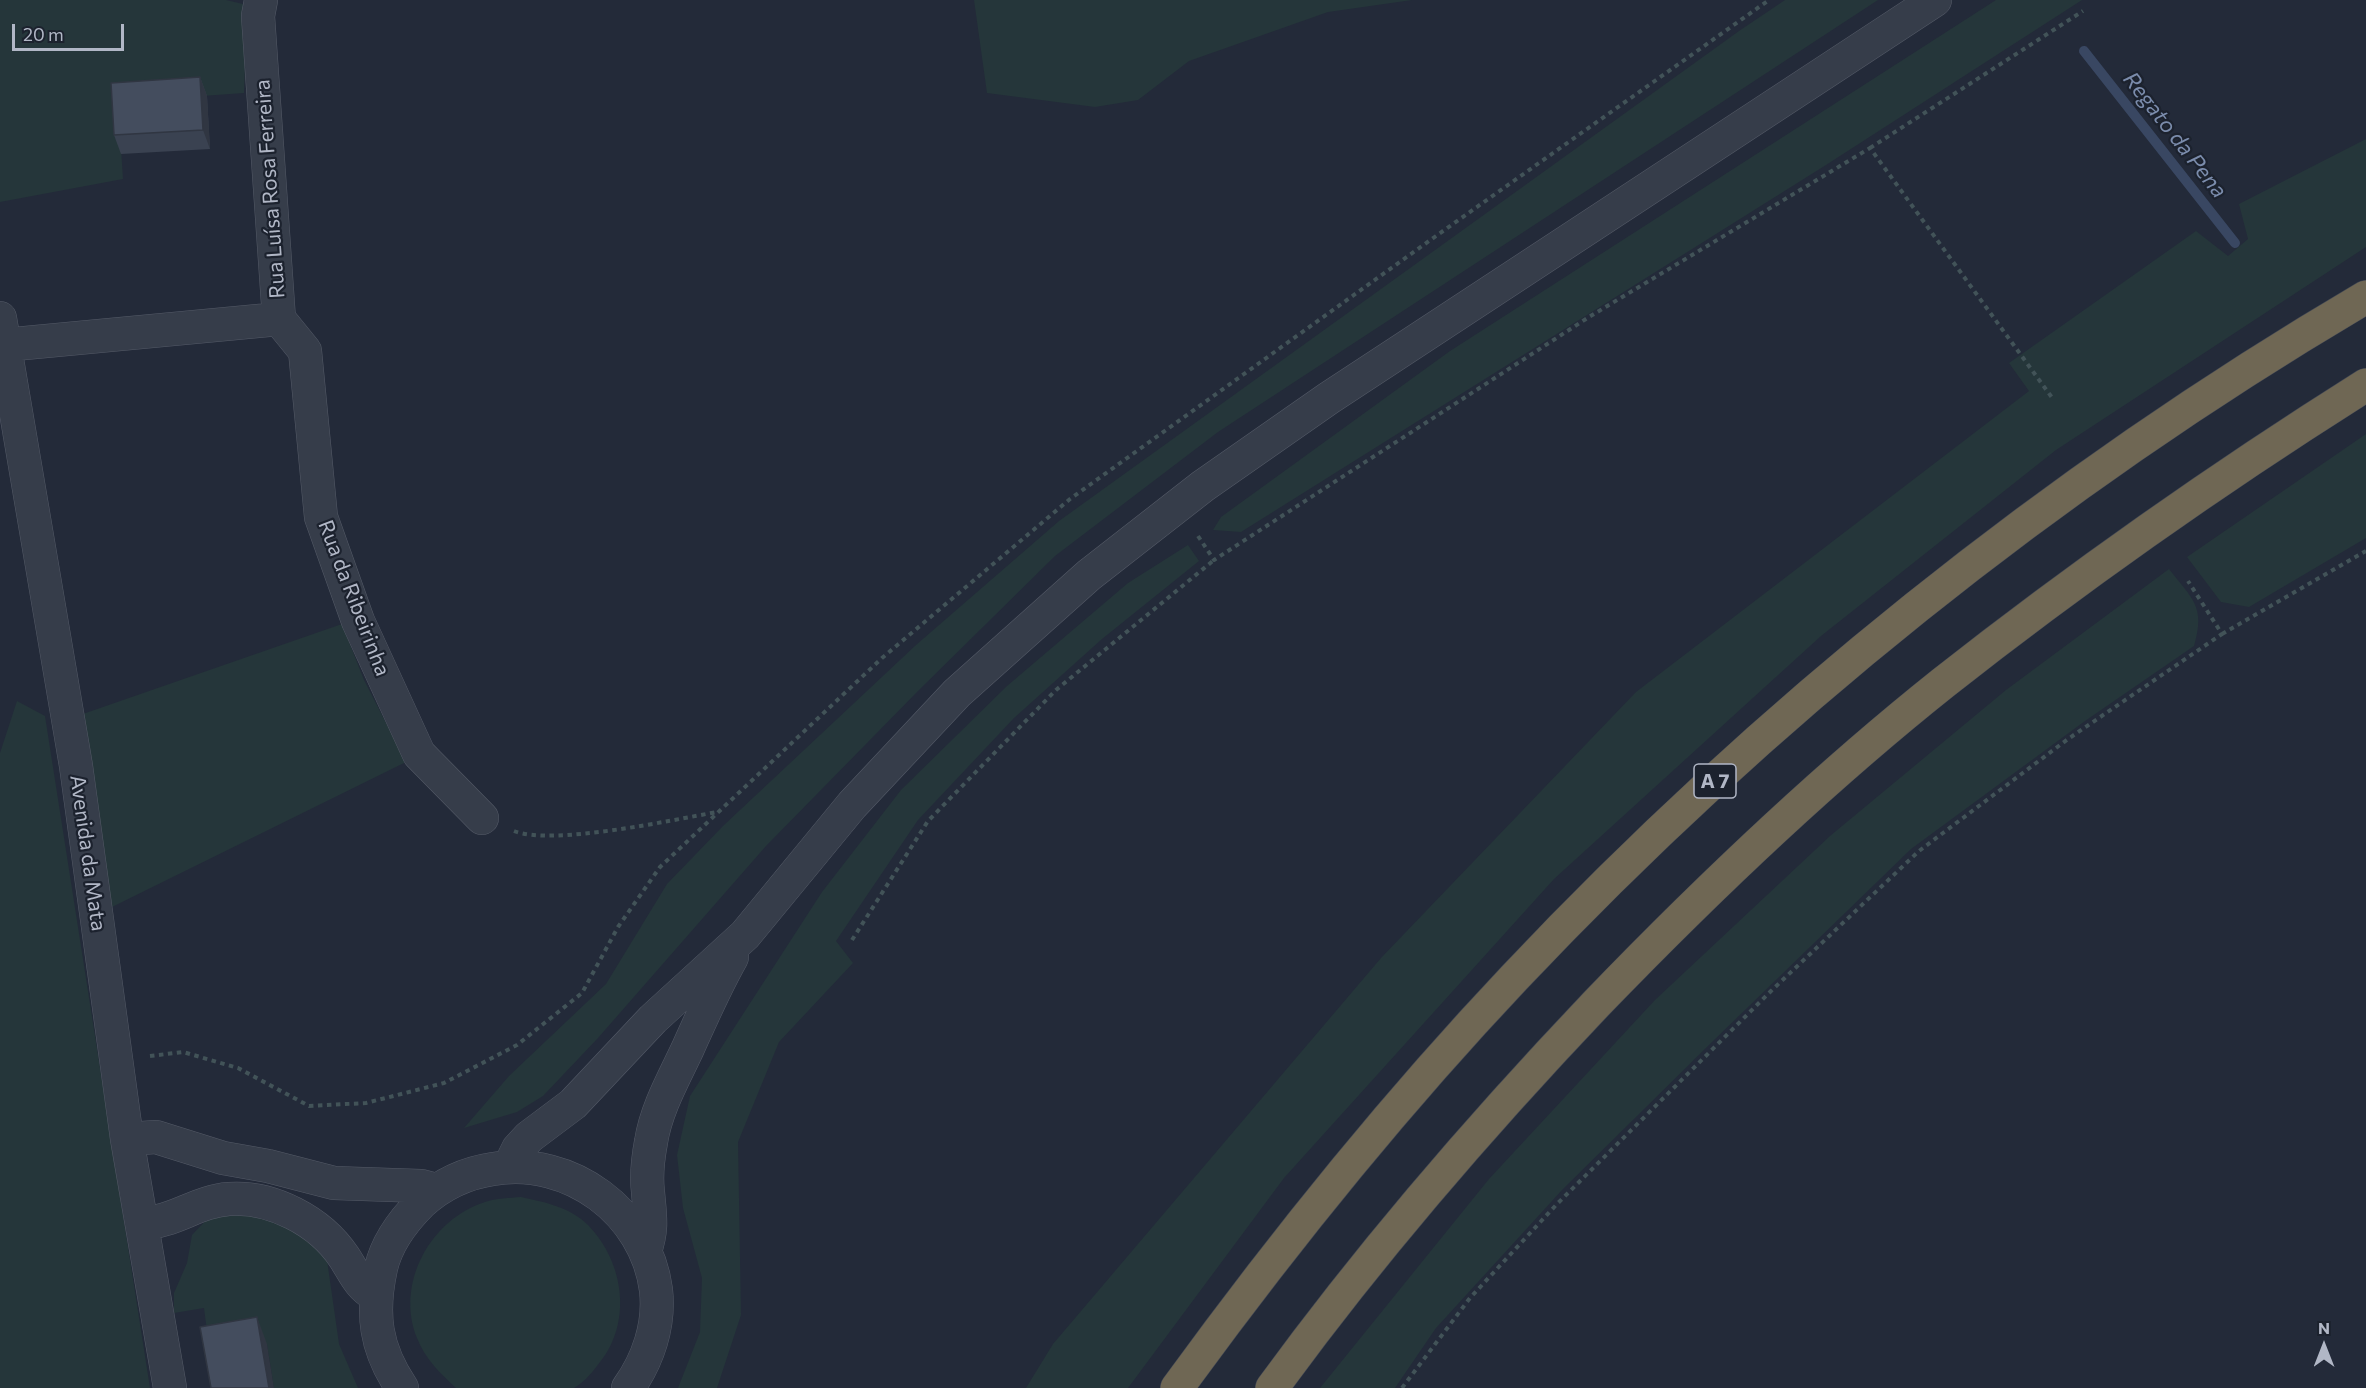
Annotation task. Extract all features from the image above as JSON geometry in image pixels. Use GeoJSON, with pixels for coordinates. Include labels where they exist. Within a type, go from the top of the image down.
{"type":"FeatureCollection","features":[{"type":"Feature","properties":{"kind":"highway","name":"A 7"},"geometry":{"type":"LineString","coordinates":[[1178,1388],[1300,1226],[1435,1066],[1514,978],[1668,824],[1805,701],[1973,563],[2168,423],[2289,342],[2366,297]]}},
{"type":"Feature","properties":{"kind":"highway"},"geometry":{"type":"LineString","coordinates":[[1272,1388],[1393,1231],[1482,1127],[1653,945],[1763,840],[1917,705],[2088,572],[2270,446],[2366,385]]}},
{"type":"Feature","properties":{"kind":"street","name":"Rua Luísa Rosa Ferreira"},"geometry":{"type":"LineString","coordinates":[[2,331],[279,318],[258,16],[261,0]]}},
{"type":"Feature","properties":{"kind":"street"},"geometry":{"type":"LineString","coordinates":[[513,1165],[518,1149],[529,1137],[573,1104],[653,1019],[745,935],[852,805],[957,693],[1089,575],[1264,442],[1935,0]]}},
{"type":"Feature","properties":{"kind":"street","name":"Rua da Ribeirinha"},"geometry":{"type":"LineString","coordinates":[[279,318],[305,351],[321,518],[358,621],[419,754],[482,818]]}},
{"type":"Feature","properties":{"kind":"street","name":"Avenida da Mata"},"geometry":{"type":"LineString","coordinates":[[2,331],[76,766],[127,1139],[170,1388]]}},
{"type":"Feature","properties":{"kind":"street"},"geometry":{"type":"LineString","coordinates":[[645,1251],[650,1235],[651,1212],[648,1165],[657,1116],[712,994],[745,935]]}},
{"type":"Feature","properties":{"kind":"street"},"geometry":{"type":"LineString","coordinates":[[127,1139],[156,1137],[223,1158],[268,1166],[334,1183],[422,1186],[435,1190]]}},
{"type":"Feature","properties":{"kind":"street"},"geometry":{"type":"LineString","coordinates":[[402,1388],[392,1374],[382,1349],[376,1322],[375,1295],[384,1254],[405,1219],[435,1190],[472,1172],[513,1165],[554,1171],[592,1188],[623,1216],[645,1251],[656,1290],[654,1330],[642,1369],[628,1388]]}},
{"type":"Feature","properties":{"kind":"street"},"geometry":{"type":"LineString","coordinates":[[142,1223],[169,1220],[185,1210],[230,1199],[256,1201],[282,1208],[306,1221],[327,1238],[343,1256],[358,1282],[375,1295]]}},
{"type":"Feature","properties":{"kind":"path"},"geometry":{"type":"LineString","coordinates":[[116,1059],[183,1052],[238,1068],[309,1106],[366,1103],[444,1083],[517,1045],[582,993],[618,927],[660,867],[882,658],[1070,500],[1511,182],[1769,0]]}},
{"type":"Feature","properties":{"kind":"path"},"geometry":{"type":"LineString","coordinates":[[852,940],[928,821],[1056,690],[1214,560],[1589,317],[1870,148],[2083,11]]}},
{"type":"Feature","properties":{"kind":"path"},"geometry":{"type":"LineString","coordinates":[[1870,148],[2053,399]]}},
{"type":"Feature","properties":{"kind":"path"},"geometry":{"type":"LineString","coordinates":[[1179,505],[1214,560]]}},
{"type":"Feature","properties":{"kind":"path"},"geometry":{"type":"LineString","coordinates":[[1402,1388],[1470,1298],[1557,1204],[1772,991],[1918,851],[2068,739],[2222,634],[2366,550]]}},
{"type":"Feature","properties":{"kind":"path"},"geometry":{"type":"LineString","coordinates":[[2188,582],[2222,634]]}},
{"type":"Feature","properties":{"kind":"path"},"geometry":{"type":"LineString","coordinates":[[482,818],[526,836],[589,833],[718,812]]}},
{"type":"Feature","properties":{"kind":"shaded area"},"geometry":{"type":"Polygon","coordinates":[[[0,0],[226,0],[247,5],[244,93],[118,102],[123,179],[0,202],[0,0]]]}},
{"type":"Feature","properties":{"kind":"shaded area"},"geometry":{"type":"Polygon","coordinates":[[[974,0],[1412,0],[1328,12],[1189,61],[1138,100],[1095,107],[987,93],[974,0]]]}},
{"type":"Feature","properties":{"kind":"shaded area"},"geometry":{"type":"Polygon","coordinates":[[[1785,0],[1878,0],[1218,432],[1055,556],[766,846],[598,1038],[543,1096],[517,1112],[464,1128],[509,1076],[606,984],[667,884],[723,826],[916,645],[1059,521],[1785,0]]]}},
{"type":"Feature","properties":{"kind":"shaded area"},"geometry":{"type":"Polygon","coordinates":[[[1996,0],[2082,0],[1826,165],[1241,532],[1213,530],[1221,517],[1450,351],[1996,0]]]}},
{"type":"Feature","properties":{"kind":"shaded area"},"geometry":{"type":"Polygon","coordinates":[[[2366,139],[2366,247],[2056,450],[1821,636],[1554,879],[1284,1178],[1128,1388],[1026,1388],[1053,1344],[1381,958],[1636,692],[2029,391],[2009,363],[2196,231],[2228,256],[2248,239],[2239,204],[2366,139]]]}},
{"type":"Feature","properties":{"kind":"shaded area"},"geometry":{"type":"Polygon","coordinates":[[[2366,434],[2366,538],[2249,607],[2221,602],[2187,557],[2366,434]]]}},
{"type":"Feature","properties":{"kind":"shaded area"},"geometry":{"type":"Polygon","coordinates":[[[1188,545],[1199,561],[1102,639],[1014,718],[918,820],[836,941],[853,963],[779,1042],[738,1142],[741,1315],[717,1388],[678,1388],[700,1332],[702,1278],[683,1208],[677,1155],[690,1096],[822,892],[901,790],[1007,686],[1128,583],[1188,545]]]}},
{"type":"Feature","properties":{"kind":"shaded area"},"geometry":{"type":"Polygon","coordinates":[[[2169,569],[2195,604],[2198,621],[2194,646],[2085,721],[1911,849],[1562,1190],[1436,1328],[1395,1388],[1320,1388],[1489,1179],[1655,1000],[1830,836],[2006,690],[2169,569]]]}},
{"type":"Feature","properties":{"kind":"shaded area"},"geometry":{"type":"Polygon","coordinates":[[[342,624],[364,680],[406,762],[112,907],[80,715],[342,624]]]}},
{"type":"Feature","properties":{"kind":"shaded area"},"geometry":{"type":"Polygon","coordinates":[[[17,701],[45,716],[150,1388],[0,1388],[0,753],[17,701]]]}},
{"type":"Feature","properties":{"kind":"shaded area"},"geometry":{"type":"Polygon","coordinates":[[[521,1197],[556,1206],[573,1214],[588,1225],[600,1240],[617,1276],[620,1313],[616,1332],[597,1366],[574,1388],[456,1388],[429,1359],[417,1338],[411,1317],[411,1296],[415,1275],[422,1256],[448,1223],[466,1210],[485,1202],[521,1197]]]}},
{"type":"Feature","properties":{"kind":"shaded area"},"geometry":{"type":"Polygon","coordinates":[[[258,1211],[300,1227],[327,1260],[339,1344],[358,1388],[274,1388],[267,1345],[210,1354],[204,1308],[174,1313],[174,1293],[187,1263],[192,1235],[210,1216],[258,1211]]]}},
{"type":"Feature","properties":{"kind":"building"},"geometry":{"type":"Polygon","coordinates":[[[200,77],[203,130],[114,135],[111,83],[200,77]]]}},
{"type":"Feature","properties":{"kind":"building"},"geometry":{"type":"Polygon","coordinates":[[[257,1317],[269,1388],[211,1388],[200,1327],[257,1317]]]}},
{"type":"Feature","properties":{"kind":"waterway","name":"Regato da Pena"},"geometry":{"type":"LineString","coordinates":[[2084,51],[2235,243]]}}]}
